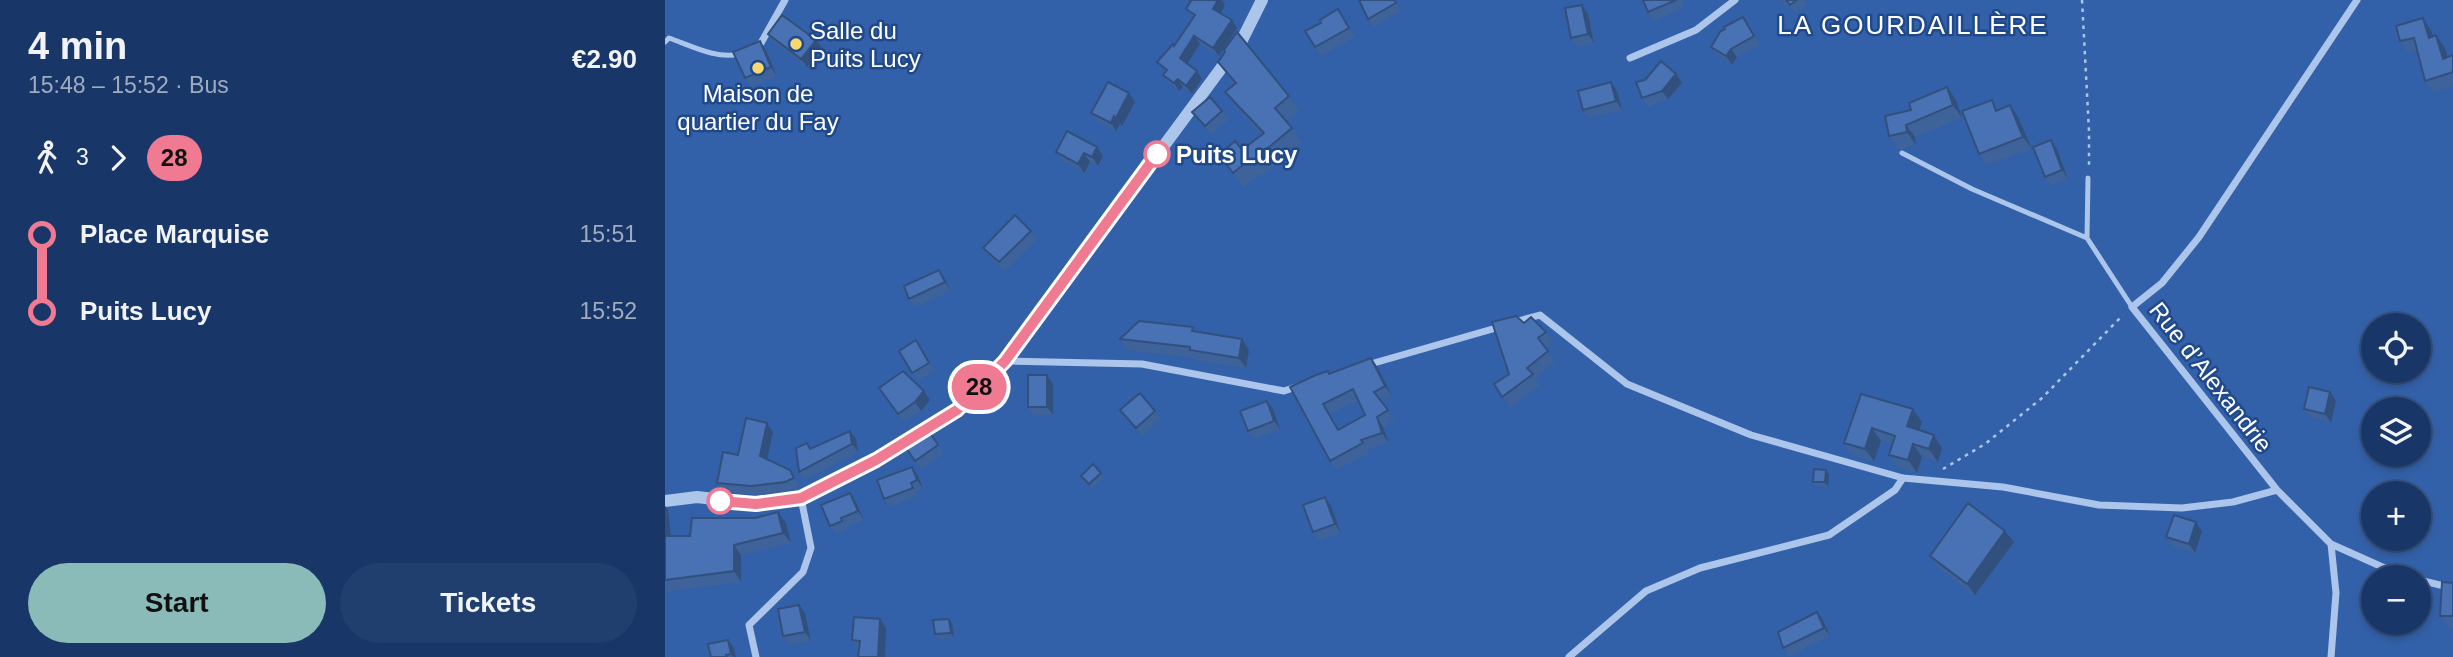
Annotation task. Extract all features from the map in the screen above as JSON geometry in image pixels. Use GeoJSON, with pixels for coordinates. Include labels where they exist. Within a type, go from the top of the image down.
{"type":"FeatureCollection","features":[{"type":"Feature","properties":{"kind":"street"},"geometry":{"type":"LineString","coordinates":[[761,43],[785,0]]}},
{"type":"Feature","properties":{"kind":"street"},"geometry":{"type":"LineString","coordinates":[[665,500],[697,497],[756,504],[801,498],[876,460],[957,410],[1005,361],[1242,40],[1262,0]]}},
{"type":"Feature","properties":{"kind":"street"},"geometry":{"type":"LineString","coordinates":[[1630,58],[1696,30],[1735,0]]}},
{"type":"Feature","properties":{"kind":"street","name":"Rue d’Alexandrie"},"geometry":{"type":"LineString","coordinates":[[2330,544],[2277,490],[2131,307],[2162,283],[2199,237],[2357,0]]}},
{"type":"Feature","properties":{"kind":"street"},"geometry":{"type":"LineString","coordinates":[[1359,367],[1540,316],[1627,384],[1751,435],[1903,478],[2003,487],[2099,505],[2182,508],[2234,502],[2277,490]]}},
{"type":"Feature","properties":{"kind":"street"},"geometry":{"type":"LineString","coordinates":[[1005,361],[1142,364],[1284,391],[1309,383]]}},
{"type":"Feature","properties":{"kind":"street"},"geometry":{"type":"LineString","coordinates":[[1569,657],[1646,591],[1700,568],[1829,535],[1895,490],[1903,478]]}},
{"type":"Feature","properties":{"kind":"street"},"geometry":{"type":"LineString","coordinates":[[756,657],[749,625],[803,572],[811,548],[801,498]]}},
{"type":"Feature","properties":{"kind":"street"},"geometry":{"type":"LineString","coordinates":[[2330,544],[2378,565]]}},
{"type":"Feature","properties":{"kind":"street"},"geometry":{"type":"LineString","coordinates":[[2330,544],[2336,593],[2331,657]]}},
{"type":"Feature","properties":{"kind":"street"},"geometry":{"type":"LineString","coordinates":[[2431,583],[2453,588]]}},
{"type":"Feature","properties":{"kind":"lane"},"geometry":{"type":"LineString","coordinates":[[666,38],[711,52],[735,55],[744,51]]}},
{"type":"Feature","properties":{"kind":"lane"},"geometry":{"type":"LineString","coordinates":[[752,47],[761,43]]}},
{"type":"Feature","properties":{"kind":"lane"},"geometry":{"type":"LineString","coordinates":[[1902,153],[1972,189],[2087,238]]}},
{"type":"Feature","properties":{"kind":"lane"},"geometry":{"type":"LineString","coordinates":[[2088,178],[2087,238],[2131,307]]}},
{"type":"Feature","properties":{"kind":"path"},"geometry":{"type":"LineString","coordinates":[[2082,0],[2089,131],[2088,178]]}},
{"type":"Feature","properties":{"kind":"path"},"geometry":{"type":"LineString","coordinates":[[1925,480],[1985,444],[2042,398],[2131,307]]}},
{"type":"Feature","properties":{"kind":"shaded area"},"geometry":{"type":"Polygon","coordinates":[[[665,0],[2453,0],[2453,657],[665,657],[665,0]]]}},
{"type":"Feature","properties":{"kind":"building"},"geometry":{"type":"Polygon","coordinates":[[[1189,0],[1218,0],[1213,9],[1232,20],[1213,48],[1194,36],[1180,58],[1197,71],[1186,86],[1178,79],[1174,83],[1163,75],[1167,70],[1157,62],[1173,44],[1174,46],[1195,15],[1186,9],[1191,1],[1189,0]]]}},
{"type":"Feature","properties":{"kind":"building"},"geometry":{"type":"Polygon","coordinates":[[[1359,0],[1394,0],[1396,3],[1368,19],[1359,0]]]}},
{"type":"Feature","properties":{"kind":"building"},"geometry":{"type":"Polygon","coordinates":[[[1643,0],[1676,0],[1648,12],[1643,0]]]}},
{"type":"Feature","properties":{"kind":"building"},"geometry":{"type":"Polygon","coordinates":[[[1582,5],[1588,34],[1571,38],[1565,8],[1582,5]]]}},
{"type":"Feature","properties":{"kind":"building"},"geometry":{"type":"Polygon","coordinates":[[[1338,9],[1349,28],[1315,47],[1305,31],[1321,23],[1320,20],[1338,9]]]}},
{"type":"Feature","properties":{"kind":"building","name":"Salle du Puits Lucy"},"geometry":{"type":"Polygon","coordinates":[[[782,15],[816,40],[801,59],[768,34],[782,15]]]}},
{"type":"Feature","properties":{"kind":"building"},"geometry":{"type":"Polygon","coordinates":[[[1743,17],[1754,36],[1731,49],[1726,56],[1711,47],[1724,27],[1743,17]]]}},
{"type":"Feature","properties":{"kind":"building"},"geometry":{"type":"Polygon","coordinates":[[[2423,18],[2429,38],[2436,35],[2443,59],[2453,55],[2453,72],[2425,81],[2414,38],[2400,41],[2396,26],[2423,18]]]}},
{"type":"Feature","properties":{"kind":"building"},"geometry":{"type":"Polygon","coordinates":[[[1237,32],[1289,96],[1275,108],[1292,128],[1233,173],[1219,155],[1235,141],[1242,150],[1264,133],[1225,92],[1236,83],[1218,62],[1237,32]]]}},
{"type":"Feature","properties":{"kind":"building"},"geometry":{"type":"Polygon","coordinates":[[[760,41],[771,67],[745,78],[733,52],[760,41]]]}},
{"type":"Feature","properties":{"kind":"building"},"geometry":{"type":"Polygon","coordinates":[[[1661,61],[1676,74],[1662,91],[1642,98],[1636,82],[1645,80],[1661,61]]]}},
{"type":"Feature","properties":{"kind":"building"},"geometry":{"type":"Polygon","coordinates":[[[1108,82],[1129,93],[1111,123],[1091,113],[1108,82]]]}},
{"type":"Feature","properties":{"kind":"building"},"geometry":{"type":"Polygon","coordinates":[[[1611,82],[1616,101],[1583,110],[1578,91],[1611,82]]]}},
{"type":"Feature","properties":{"kind":"building"},"geometry":{"type":"Polygon","coordinates":[[[1947,87],[1953,105],[1906,125],[1907,132],[1889,136],[1885,116],[1911,110],[1909,103],[1947,87]]]}},
{"type":"Feature","properties":{"kind":"building"},"geometry":{"type":"Polygon","coordinates":[[[1210,97],[1222,111],[1205,126],[1192,112],[1210,97]]]}},
{"type":"Feature","properties":{"kind":"building"},"geometry":{"type":"Polygon","coordinates":[[[1992,100],[1996,111],[2010,105],[2023,137],[1979,154],[1962,111],[1992,100]]]}},
{"type":"Feature","properties":{"kind":"building"},"geometry":{"type":"Polygon","coordinates":[[[1067,131],[1097,147],[1092,157],[1084,153],[1078,164],[1056,152],[1067,131]]]}},
{"type":"Feature","properties":{"kind":"building"},"geometry":{"type":"Polygon","coordinates":[[[2051,140],[2062,170],[2045,177],[2033,147],[2051,140]]]}},
{"type":"Feature","properties":{"kind":"building"},"geometry":{"type":"Polygon","coordinates":[[[1015,215],[1031,231],[999,262],[983,248],[1015,215]]]}},
{"type":"Feature","properties":{"kind":"building"},"geometry":{"type":"Polygon","coordinates":[[[939,270],[945,282],[909,299],[904,286],[939,270]]]}},
{"type":"Feature","properties":{"kind":"building"},"geometry":{"type":"Polygon","coordinates":[[[1516,316],[1524,323],[1531,317],[1546,332],[1538,338],[1548,351],[1527,368],[1533,374],[1502,397],[1494,384],[1509,374],[1492,322],[1516,316]]]}},
{"type":"Feature","properties":{"kind":"building"},"geometry":{"type":"Polygon","coordinates":[[[1139,321],[1193,327],[1192,331],[1242,339],[1239,358],[1190,350],[1190,347],[1120,339],[1139,321]]]}},
{"type":"Feature","properties":{"kind":"building"},"geometry":{"type":"Polygon","coordinates":[[[916,340],[929,363],[912,373],[899,351],[916,340]]]}},
{"type":"Feature","properties":{"kind":"building"},"geometry":{"type":"Polygon","coordinates":[[[1371,358],[1385,386],[1374,392],[1388,410],[1377,417],[1382,433],[1361,440],[1363,443],[1330,461],[1290,387],[1328,371],[1329,374],[1371,358]],[[1353,389],[1323,404],[1338,430],[1365,415],[1353,389]]]}},
{"type":"Feature","properties":{"kind":"building"},"geometry":{"type":"Polygon","coordinates":[[[903,371],[924,391],[915,402],[898,414],[879,388],[903,371]]]}},
{"type":"Feature","properties":{"kind":"building"},"geometry":{"type":"Polygon","coordinates":[[[1028,375],[1047,375],[1047,407],[1028,407],[1028,375]]]}},
{"type":"Feature","properties":{"kind":"building"},"geometry":{"type":"Polygon","coordinates":[[[2309,387],[2330,392],[2325,414],[2304,409],[2309,387]]]}},
{"type":"Feature","properties":{"kind":"building"},"geometry":{"type":"Polygon","coordinates":[[[1140,393],[1155,411],[1136,428],[1120,410],[1140,393]]]}},
{"type":"Feature","properties":{"kind":"building"},"geometry":{"type":"Polygon","coordinates":[[[1861,394],[1913,409],[1907,426],[1934,435],[1929,449],[1913,444],[1908,460],[1889,455],[1895,436],[1872,428],[1865,449],[1844,443],[1861,394]]]}},
{"type":"Feature","properties":{"kind":"building"},"geometry":{"type":"Polygon","coordinates":[[[1267,401],[1274,421],[1248,431],[1240,411],[1267,401]]]}},
{"type":"Feature","properties":{"kind":"building"},"geometry":{"type":"Polygon","coordinates":[[[746,418],[767,423],[760,456],[790,470],[794,478],[785,482],[751,486],[717,483],[723,452],[738,455],[746,418]]]}},
{"type":"Feature","properties":{"kind":"building"},"geometry":{"type":"Polygon","coordinates":[[[926,427],[938,445],[915,461],[902,442],[926,427]]]}},
{"type":"Feature","properties":{"kind":"building"},"geometry":{"type":"Polygon","coordinates":[[[850,431],[852,444],[799,472],[796,448],[807,443],[810,449],[850,431]]]}},
{"type":"Feature","properties":{"kind":"building"},"geometry":{"type":"Polygon","coordinates":[[[1093,464],[1101,473],[1089,484],[1081,476],[1093,464]]]}},
{"type":"Feature","properties":{"kind":"building"},"geometry":{"type":"Polygon","coordinates":[[[912,467],[917,480],[911,483],[913,488],[884,499],[877,480],[912,467]]]}},
{"type":"Feature","properties":{"kind":"building"},"geometry":{"type":"Polygon","coordinates":[[[1814,469],[1826,470],[1825,482],[1813,482],[1814,469]]]}},
{"type":"Feature","properties":{"kind":"building"},"geometry":{"type":"Polygon","coordinates":[[[850,493],[858,511],[830,526],[821,505],[850,493]]]}},
{"type":"Feature","properties":{"kind":"building"},"geometry":{"type":"Polygon","coordinates":[[[1325,497],[1335,524],[1313,532],[1303,505],[1325,497]]]}},
{"type":"Feature","properties":{"kind":"building"},"geometry":{"type":"Polygon","coordinates":[[[1968,503],[2005,531],[1967,584],[1930,556],[1968,503]]]}},
{"type":"Feature","properties":{"kind":"building"},"geometry":{"type":"Polygon","coordinates":[[[778,512],[783,533],[734,545],[734,571],[665,580],[665,536],[690,536],[692,518],[755,518],[778,512]]]}},
{"type":"Feature","properties":{"kind":"building"},"geometry":{"type":"Polygon","coordinates":[[[2174,515],[2196,522],[2189,544],[2166,537],[2174,515]]]}},
{"type":"Feature","properties":{"kind":"building"},"geometry":{"type":"Polygon","coordinates":[[[2442,582],[2453,583],[2453,616],[2440,616],[2442,582]]]}},
{"type":"Feature","properties":{"kind":"building"},"geometry":{"type":"Polygon","coordinates":[[[799,605],[805,632],[783,636],[778,609],[799,605]]]}},
{"type":"Feature","properties":{"kind":"building"},"geometry":{"type":"Polygon","coordinates":[[[1817,612],[1824,628],[1783,648],[1778,632],[1817,612]]]}},
{"type":"Feature","properties":{"kind":"building"},"geometry":{"type":"Polygon","coordinates":[[[854,617],[880,619],[878,657],[858,657],[860,641],[852,640],[854,617]]]}},
{"type":"Feature","properties":{"kind":"building"},"geometry":{"type":"Polygon","coordinates":[[[949,619],[951,633],[935,634],[933,620],[949,619]]]}},
{"type":"Feature","properties":{"kind":"building"},"geometry":{"type":"Polygon","coordinates":[[[728,640],[731,654],[726,655],[727,657],[711,657],[708,644],[728,640]]]}},
{"type":"Feature","properties":{"kind":"bus line","name":"28"},"geometry":{"type":"LineString","coordinates":[[720,501],[756,504],[801,498],[876,460],[957,410],[1005,361],[1157,154]]}},
{"type":"Feature","properties":{"kind":"place","name":"Salle du Puits Lucy"},"geometry":{"type":"Point","coordinates":[796,44]}},
{"type":"Feature","properties":{"kind":"place","name":"Maison de quartier du Fay"},"geometry":{"type":"Point","coordinates":[758,68]}},
{"type":"Feature","properties":{"kind":"place","name":"Puits Lucy"},"geometry":{"type":"Point","coordinates":[1157,154]}},
{"type":"Feature","properties":{"kind":"district","name":"LA GOURDAILLÈRE"},"geometry":{"type":"Point","coordinates":[1913,25]}}]}
